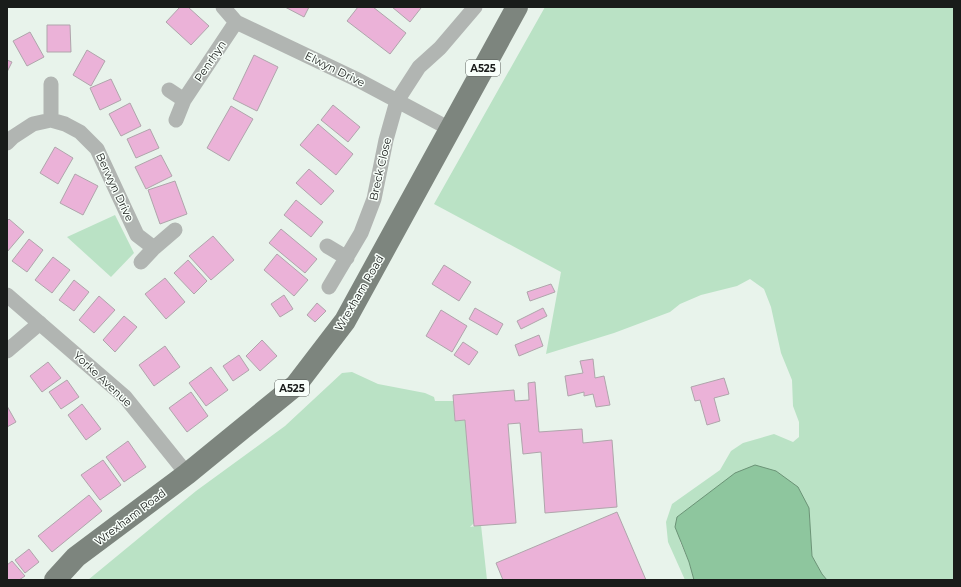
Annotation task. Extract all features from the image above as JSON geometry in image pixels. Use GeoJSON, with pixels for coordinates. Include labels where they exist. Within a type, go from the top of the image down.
{"type":"FeatureCollection","features":[{"type":"Feature","properties":{"kind":"main road","name":"Wrexham Road"},"geometry":{"type":"LineString","coordinates":[[55,580],[76,558],[187,474],[296,385],[345,321],[517,7]]}},
{"type":"Feature","properties":{"kind":"street","name":"Elwyn Drive"},"geometry":{"type":"LineString","coordinates":[[223,7],[236,22],[358,80],[450,129]]}},
{"type":"Feature","properties":{"kind":"street","name":"Breck Close"},"geometry":{"type":"LineString","coordinates":[[329,287],[361,233],[374,199],[386,140],[397,101],[419,67],[440,48],[475,7]]}},
{"type":"Feature","properties":{"kind":"street","name":"Penrhyn"},"geometry":{"type":"LineString","coordinates":[[176,120],[184,100],[236,22]]}},
{"type":"Feature","properties":{"kind":"street"},"geometry":{"type":"LineString","coordinates":[[7,143],[13,137],[33,124],[51,120],[51,84]]}},
{"type":"Feature","properties":{"kind":"street"},"geometry":{"type":"LineString","coordinates":[[169,90],[184,100]]}},
{"type":"Feature","properties":{"kind":"street","name":"Berwyn Drive"},"geometry":{"type":"LineString","coordinates":[[51,120],[65,124],[80,132],[97,148],[137,235],[154,248]]}},
{"type":"Feature","properties":{"kind":"street"},"geometry":{"type":"LineString","coordinates":[[140,262],[175,230]]}},
{"type":"Feature","properties":{"kind":"street"},"geometry":{"type":"LineString","coordinates":[[327,246],[347,258]]}},
{"type":"Feature","properties":{"kind":"street","name":"Yorke Avenue"},"geometry":{"type":"LineString","coordinates":[[7,295],[125,397],[187,474]]}},
{"type":"Feature","properties":{"kind":"street"},"geometry":{"type":"LineString","coordinates":[[7,351],[40,323]]}},
{"type":"Feature","properties":{"kind":"shaded area"},"geometry":{"type":"Polygon","coordinates":[[[545,7],[954,7],[954,580],[827,580],[812,556],[809,508],[704,498],[677,517],[680,542],[689,562],[694,580],[685,580],[668,542],[666,522],[672,504],[720,470],[731,451],[743,443],[774,434],[793,442],[799,437],[799,422],[793,406],[792,380],[781,353],[771,307],[764,289],[750,279],[737,286],[701,295],[680,304],[670,312],[614,333],[546,354],[561,272],[434,204],[545,7]]]}},
{"type":"Feature","properties":{"kind":"shaded area"},"geometry":{"type":"Polygon","coordinates":[[[115,215],[134,253],[111,277],[67,237],[115,215]]]}},
{"type":"Feature","properties":{"kind":"shaded area"},"geometry":{"type":"Polygon","coordinates":[[[352,372],[378,384],[425,393],[434,397],[435,401],[453,401],[455,421],[465,420],[474,523],[470,527],[481,525],[487,580],[88,580],[196,491],[285,426],[342,373],[352,372]]]}},
{"type":"Feature","properties":{"kind":"shaded area"},"geometry":{"type":"Polygon","coordinates":[[[755,465],[776,471],[798,487],[809,508],[812,556],[827,580],[694,580],[689,562],[675,527],[677,517],[735,473],[755,465]]]}},
{"type":"Feature","properties":{"kind":"building"},"geometry":{"type":"Polygon","coordinates":[[[180,7],[188,7],[209,26],[191,45],[166,22],[180,7]]]}},
{"type":"Feature","properties":{"kind":"building"},"geometry":{"type":"Polygon","coordinates":[[[285,7],[309,7],[304,17],[285,7]]]}},
{"type":"Feature","properties":{"kind":"building"},"geometry":{"type":"Polygon","coordinates":[[[358,7],[373,7],[406,33],[390,54],[347,21],[358,7]]]}},
{"type":"Feature","properties":{"kind":"building"},"geometry":{"type":"Polygon","coordinates":[[[392,7],[420,7],[421,8],[410,22],[392,7]]]}},
{"type":"Feature","properties":{"kind":"building"},"geometry":{"type":"Polygon","coordinates":[[[47,25],[70,25],[71,52],[47,52],[47,25]]]}},
{"type":"Feature","properties":{"kind":"building"},"geometry":{"type":"Polygon","coordinates":[[[30,32],[44,57],[27,66],[13,41],[30,32]]]}},
{"type":"Feature","properties":{"kind":"building"},"geometry":{"type":"Polygon","coordinates":[[[87,50],[105,61],[91,86],[73,75],[87,50]]]}},
{"type":"Feature","properties":{"kind":"building"},"geometry":{"type":"Polygon","coordinates":[[[254,55],[278,67],[257,111],[233,99],[254,55]]]}},
{"type":"Feature","properties":{"kind":"building"},"geometry":{"type":"Polygon","coordinates":[[[7,60],[12,62],[7,72],[7,60]]]}},
{"type":"Feature","properties":{"kind":"building"},"geometry":{"type":"Polygon","coordinates":[[[111,79],[121,100],[100,110],[90,88],[111,79]]]}},
{"type":"Feature","properties":{"kind":"building"},"geometry":{"type":"Polygon","coordinates":[[[130,103],[141,126],[121,136],[109,114],[130,103]]]}},
{"type":"Feature","properties":{"kind":"building"},"geometry":{"type":"Polygon","coordinates":[[[333,105],[360,127],[348,142],[321,120],[333,105]]]}},
{"type":"Feature","properties":{"kind":"building"},"geometry":{"type":"Polygon","coordinates":[[[231,106],[253,119],[229,161],[207,148],[231,106]]]}},
{"type":"Feature","properties":{"kind":"building"},"geometry":{"type":"Polygon","coordinates":[[[318,124],[353,154],[336,175],[300,145],[318,124]]]}},
{"type":"Feature","properties":{"kind":"building"},"geometry":{"type":"Polygon","coordinates":[[[150,129],[159,148],[136,158],[127,139],[150,129]]]}},
{"type":"Feature","properties":{"kind":"building"},"geometry":{"type":"Polygon","coordinates":[[[55,147],[73,158],[58,184],[40,173],[55,147]]]}},
{"type":"Feature","properties":{"kind":"building"},"geometry":{"type":"Polygon","coordinates":[[[161,155],[172,176],[146,189],[135,167],[161,155]]]}},
{"type":"Feature","properties":{"kind":"building"},"geometry":{"type":"Polygon","coordinates":[[[309,169],[334,191],[321,205],[296,183],[309,169]]]}},
{"type":"Feature","properties":{"kind":"building"},"geometry":{"type":"Polygon","coordinates":[[[75,174],[98,186],[83,215],[60,203],[75,174]]]}},
{"type":"Feature","properties":{"kind":"building"},"geometry":{"type":"Polygon","coordinates":[[[175,181],[187,214],[160,224],[148,190],[175,181]]]}},
{"type":"Feature","properties":{"kind":"building"},"geometry":{"type":"Polygon","coordinates":[[[296,200],[323,222],[311,237],[284,215],[296,200]]]}},
{"type":"Feature","properties":{"kind":"building"},"geometry":{"type":"Polygon","coordinates":[[[9,219],[24,232],[7,252],[7,221],[9,219]]]}},
{"type":"Feature","properties":{"kind":"building"},"geometry":{"type":"Polygon","coordinates":[[[281,229],[317,259],[305,273],[269,243],[281,229]]]}},
{"type":"Feature","properties":{"kind":"building"},"geometry":{"type":"Polygon","coordinates":[[[213,236],[234,260],[211,280],[189,256],[213,236]]]}},
{"type":"Feature","properties":{"kind":"building"},"geometry":{"type":"Polygon","coordinates":[[[29,239],[43,250],[27,272],[12,261],[29,239]]]}},
{"type":"Feature","properties":{"kind":"building"},"geometry":{"type":"Polygon","coordinates":[[[277,254],[308,280],[294,296],[264,270],[277,254]]]}},
{"type":"Feature","properties":{"kind":"building"},"geometry":{"type":"Polygon","coordinates":[[[53,257],[70,270],[52,293],[35,280],[53,257]]]}},
{"type":"Feature","properties":{"kind":"building"},"geometry":{"type":"Polygon","coordinates":[[[188,260],[207,281],[194,294],[174,273],[188,260]]]}},
{"type":"Feature","properties":{"kind":"building"},"geometry":{"type":"Polygon","coordinates":[[[444,265],[471,282],[459,301],[432,284],[444,265]]]}},
{"type":"Feature","properties":{"kind":"building"},"geometry":{"type":"Polygon","coordinates":[[[165,278],[185,302],[166,319],[145,294],[165,278]]]}},
{"type":"Feature","properties":{"kind":"building"},"geometry":{"type":"Polygon","coordinates":[[[74,280],[89,292],[74,311],[59,300],[74,280]]]}},
{"type":"Feature","properties":{"kind":"building"},"geometry":{"type":"Polygon","coordinates":[[[551,284],[555,292],[530,301],[527,292],[551,284]]]}},
{"type":"Feature","properties":{"kind":"building"},"geometry":{"type":"Polygon","coordinates":[[[284,295],[293,309],[280,317],[271,304],[284,295]]]}},
{"type":"Feature","properties":{"kind":"building"},"geometry":{"type":"Polygon","coordinates":[[[99,296],[115,310],[94,333],[79,320],[99,296]]]}},
{"type":"Feature","properties":{"kind":"building"},"geometry":{"type":"Polygon","coordinates":[[[317,303],[326,311],[315,322],[307,315],[317,303]]]}},
{"type":"Feature","properties":{"kind":"building"},"geometry":{"type":"Polygon","coordinates":[[[475,308],[503,324],[497,335],[469,319],[475,308]]]}},
{"type":"Feature","properties":{"kind":"building"},"geometry":{"type":"Polygon","coordinates":[[[543,308],[547,316],[521,329],[517,321],[543,308]]]}},
{"type":"Feature","properties":{"kind":"building"},"geometry":{"type":"Polygon","coordinates":[[[441,310],[467,326],[452,352],[426,336],[441,310]]]}},
{"type":"Feature","properties":{"kind":"building"},"geometry":{"type":"Polygon","coordinates":[[[124,316],[137,327],[115,352],[103,340],[124,316]]]}},
{"type":"Feature","properties":{"kind":"building"},"geometry":{"type":"Polygon","coordinates":[[[539,335],[543,346],[519,356],[515,345],[539,335]]]}},
{"type":"Feature","properties":{"kind":"building"},"geometry":{"type":"Polygon","coordinates":[[[262,340],[277,356],[260,371],[246,356],[262,340]]]}},
{"type":"Feature","properties":{"kind":"building"},"geometry":{"type":"Polygon","coordinates":[[[463,342],[478,352],[469,365],[454,355],[463,342]]]}},
{"type":"Feature","properties":{"kind":"building"},"geometry":{"type":"Polygon","coordinates":[[[165,346],[180,367],[154,386],[139,365],[165,346]]]}},
{"type":"Feature","properties":{"kind":"building"},"geometry":{"type":"Polygon","coordinates":[[[239,355],[249,370],[233,381],[223,366],[239,355]]]}},
{"type":"Feature","properties":{"kind":"building"},"geometry":{"type":"Polygon","coordinates":[[[593,359],[595,378],[604,376],[610,405],[596,407],[593,394],[584,396],[584,392],[568,396],[565,376],[583,373],[580,361],[593,359]]]}},
{"type":"Feature","properties":{"kind":"building"},"geometry":{"type":"Polygon","coordinates":[[[48,362],[61,378],[42,392],[30,376],[48,362]]]}},
{"type":"Feature","properties":{"kind":"building"},"geometry":{"type":"Polygon","coordinates":[[[211,367],[228,390],[206,406],[189,383],[211,367]]]}},
{"type":"Feature","properties":{"kind":"building"},"geometry":{"type":"Polygon","coordinates":[[[724,378],[729,394],[714,398],[720,421],[707,425],[700,400],[695,401],[691,387],[724,378]]]}},
{"type":"Feature","properties":{"kind":"building"},"geometry":{"type":"Polygon","coordinates":[[[67,380],[79,397],[61,409],[49,392],[67,380]]]}},
{"type":"Feature","properties":{"kind":"building"},"geometry":{"type":"Polygon","coordinates":[[[535,382],[539,432],[582,429],[583,443],[612,440],[617,507],[545,513],[541,452],[523,454],[520,423],[508,424],[516,523],[474,526],[465,420],[455,421],[453,395],[514,390],[515,401],[529,400],[528,383],[535,382]]]}},
{"type":"Feature","properties":{"kind":"building"},"geometry":{"type":"Polygon","coordinates":[[[191,392],[208,416],[187,432],[169,408],[191,392]]]}},
{"type":"Feature","properties":{"kind":"building"},"geometry":{"type":"Polygon","coordinates":[[[82,404],[101,429],[86,440],[68,415],[82,404]]]}},
{"type":"Feature","properties":{"kind":"building"},"geometry":{"type":"Polygon","coordinates":[[[7,406],[16,422],[7,427],[7,406]]]}},
{"type":"Feature","properties":{"kind":"building"},"geometry":{"type":"Polygon","coordinates":[[[128,441],[146,467],[124,482],[106,457],[128,441]]]}},
{"type":"Feature","properties":{"kind":"building"},"geometry":{"type":"Polygon","coordinates":[[[103,460],[121,485],[100,500],[81,475],[103,460]]]}},
{"type":"Feature","properties":{"kind":"building"},"geometry":{"type":"Polygon","coordinates":[[[89,495],[102,511],[52,552],[38,536],[89,495]]]}},
{"type":"Feature","properties":{"kind":"building"},"geometry":{"type":"Polygon","coordinates":[[[617,512],[646,580],[503,580],[496,563],[617,512]]]}},
{"type":"Feature","properties":{"kind":"building"},"geometry":{"type":"Polygon","coordinates":[[[29,549],[39,562],[25,573],[15,560],[29,549]]]}},
{"type":"Feature","properties":{"kind":"building"},"geometry":{"type":"Polygon","coordinates":[[[12,561],[25,576],[19,580],[7,580],[7,565],[12,561]]]}}]}
